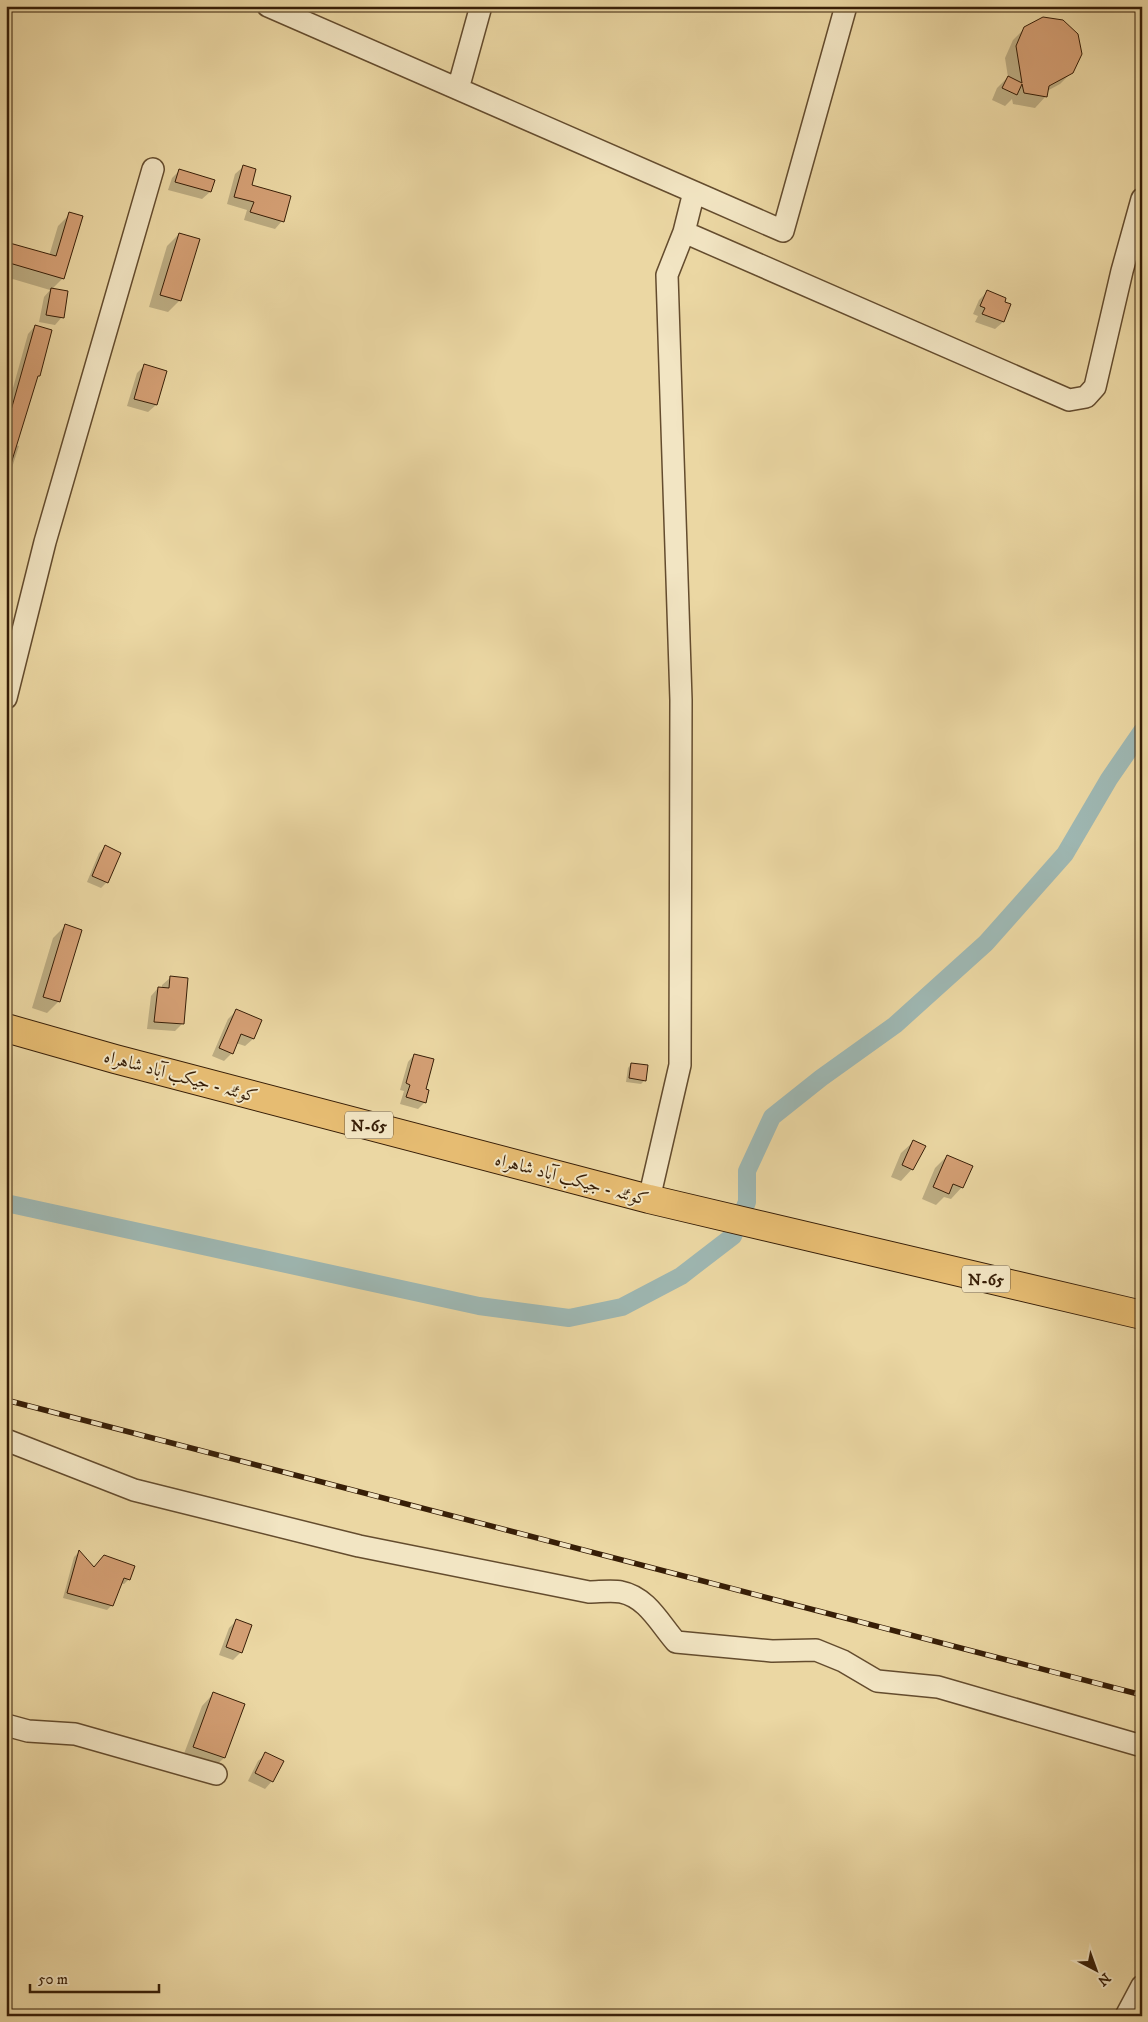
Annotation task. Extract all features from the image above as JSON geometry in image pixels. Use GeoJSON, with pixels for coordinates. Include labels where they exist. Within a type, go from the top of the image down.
{"type":"FeatureCollection","features":[{"type":"Feature","properties":{"kind":"highway","name":"کوئٹہ - جیکب آباد شاہراہ"},"geometry":{"type":"LineString","coordinates":[[6,1028],[115,1059],[649,1199],[1142,1315]]}},
{"type":"Feature","properties":{"kind":"street"},"geometry":{"type":"LineString","coordinates":[[268,6],[783,231],[846,6]]}},
{"type":"Feature","properties":{"kind":"street"},"geometry":{"type":"LineString","coordinates":[[458,89],[481,6]]}},
{"type":"Feature","properties":{"kind":"street"},"geometry":{"type":"LineString","coordinates":[[6,698],[46,542],[153,169]]}},
{"type":"Feature","properties":{"kind":"street"},"geometry":{"type":"LineString","coordinates":[[649,1199],[680,1065],[681,700],[667,275],[684,232],[694,192]]}},
{"type":"Feature","properties":{"kind":"street"},"geometry":{"type":"LineString","coordinates":[[684,232],[1069,400],[1086,397],[1095,387],[1122,271],[1142,199]]}},
{"type":"Feature","properties":{"kind":"street"},"geometry":{"type":"LineString","coordinates":[[6,1440],[134,1490],[359,1546],[589,1592],[622,1592],[648,1606],[676,1642],[772,1651],[816,1650],[843,1661],[877,1681],[938,1687],[1142,1746]]}},
{"type":"Feature","properties":{"kind":"street"},"geometry":{"type":"LineString","coordinates":[[6,1726],[28,1731],[75,1734],[216,1774]]}},
{"type":"Feature","properties":{"kind":"street"},"geometry":{"type":"LineString","coordinates":[[1126,2016],[1142,1986]]}},
{"type":"Feature","properties":{"kind":"building"},"geometry":{"type":"Polygon","coordinates":[[[1043,17],[1063,20],[1078,34],[1082,54],[1073,73],[1049,86],[1047,97],[1024,93],[1022,84],[1017,95],[1002,88],[1008,76],[1022,83],[1016,46],[1024,27],[1043,17]]]}},
{"type":"Feature","properties":{"kind":"building"},"geometry":{"type":"Polygon","coordinates":[[[243,165],[256,169],[252,185],[291,196],[284,222],[250,212],[254,202],[234,197],[243,165]]]}},
{"type":"Feature","properties":{"kind":"building"},"geometry":{"type":"Polygon","coordinates":[[[179,169],[215,180],[211,192],[175,182],[179,169]]]}},
{"type":"Feature","properties":{"kind":"building"},"geometry":{"type":"Polygon","coordinates":[[[69,212],[83,216],[64,279],[6,262],[6,242],[56,256],[69,212]]]}},
{"type":"Feature","properties":{"kind":"building"},"geometry":{"type":"Polygon","coordinates":[[[179,233],[200,239],[181,301],[160,295],[179,233]]]}},
{"type":"Feature","properties":{"kind":"building"},"geometry":{"type":"Polygon","coordinates":[[[51,288],[68,291],[64,318],[46,315],[51,288]]]}},
{"type":"Feature","properties":{"kind":"building"},"geometry":{"type":"Polygon","coordinates":[[[987,290],[1006,298],[1005,302],[1011,304],[1004,322],[982,314],[985,308],[980,306],[987,290]]]}},
{"type":"Feature","properties":{"kind":"building"},"geometry":{"type":"Polygon","coordinates":[[[35,325],[52,330],[40,376],[38,376],[10,467],[6,467],[6,428],[35,325]]]}},
{"type":"Feature","properties":{"kind":"building"},"geometry":{"type":"Polygon","coordinates":[[[144,364],[167,371],[157,405],[134,399],[144,364]]]}},
{"type":"Feature","properties":{"kind":"building"},"geometry":{"type":"Polygon","coordinates":[[[105,845],[121,853],[108,883],[92,876],[105,845]]]}},
{"type":"Feature","properties":{"kind":"building"},"geometry":{"type":"Polygon","coordinates":[[[65,924],[82,930],[60,1002],[43,997],[65,924]]]}},
{"type":"Feature","properties":{"kind":"building"},"geometry":{"type":"Polygon","coordinates":[[[170,976],[188,978],[184,1024],[154,1022],[158,987],[169,988],[170,976]]]}},
{"type":"Feature","properties":{"kind":"building"},"geometry":{"type":"Polygon","coordinates":[[[236,1009],[262,1020],[254,1039],[241,1034],[233,1054],[219,1048],[236,1009]]]}},
{"type":"Feature","properties":{"kind":"building"},"geometry":{"type":"Polygon","coordinates":[[[414,1054],[434,1059],[426,1089],[429,1090],[426,1103],[406,1097],[410,1085],[406,1083],[414,1054]]]}},
{"type":"Feature","properties":{"kind":"building"},"geometry":{"type":"Polygon","coordinates":[[[631,1063],[648,1065],[646,1081],[629,1078],[631,1063]]]}},
{"type":"Feature","properties":{"kind":"building"},"geometry":{"type":"Polygon","coordinates":[[[913,1140],[926,1146],[913,1170],[902,1165],[913,1140]]]}},
{"type":"Feature","properties":{"kind":"building"},"geometry":{"type":"Polygon","coordinates":[[[947,1155],[973,1166],[963,1188],[953,1184],[949,1194],[933,1187],[947,1155]]]}},
{"type":"Feature","properties":{"kind":"building"},"geometry":{"type":"Polygon","coordinates":[[[79,1550],[94,1567],[104,1555],[135,1566],[130,1580],[124,1578],[113,1606],[67,1593],[79,1550]]]}},
{"type":"Feature","properties":{"kind":"building"},"geometry":{"type":"Polygon","coordinates":[[[236,1619],[252,1625],[242,1653],[226,1647],[236,1619]]]}},
{"type":"Feature","properties":{"kind":"building"},"geometry":{"type":"Polygon","coordinates":[[[213,1692],[245,1704],[225,1758],[193,1747],[213,1692]]]}},
{"type":"Feature","properties":{"kind":"building"},"geometry":{"type":"Polygon","coordinates":[[[265,1752],[284,1761],[273,1782],[255,1773],[265,1752]]]}},
{"type":"Feature","properties":{"kind":"waterway"},"geometry":{"type":"LineString","coordinates":[[6,1203],[479,1306],[569,1318],[622,1307],[681,1276],[733,1236],[747,1202],[747,1171],[772,1117],[821,1078],[895,1025],[986,943],[1065,854],[1109,779],[1142,731]]}},
{"type":"Feature","properties":{"kind":"railway"},"geometry":{"type":"LineString","coordinates":[[6,1400],[1142,1695]]}}]}
